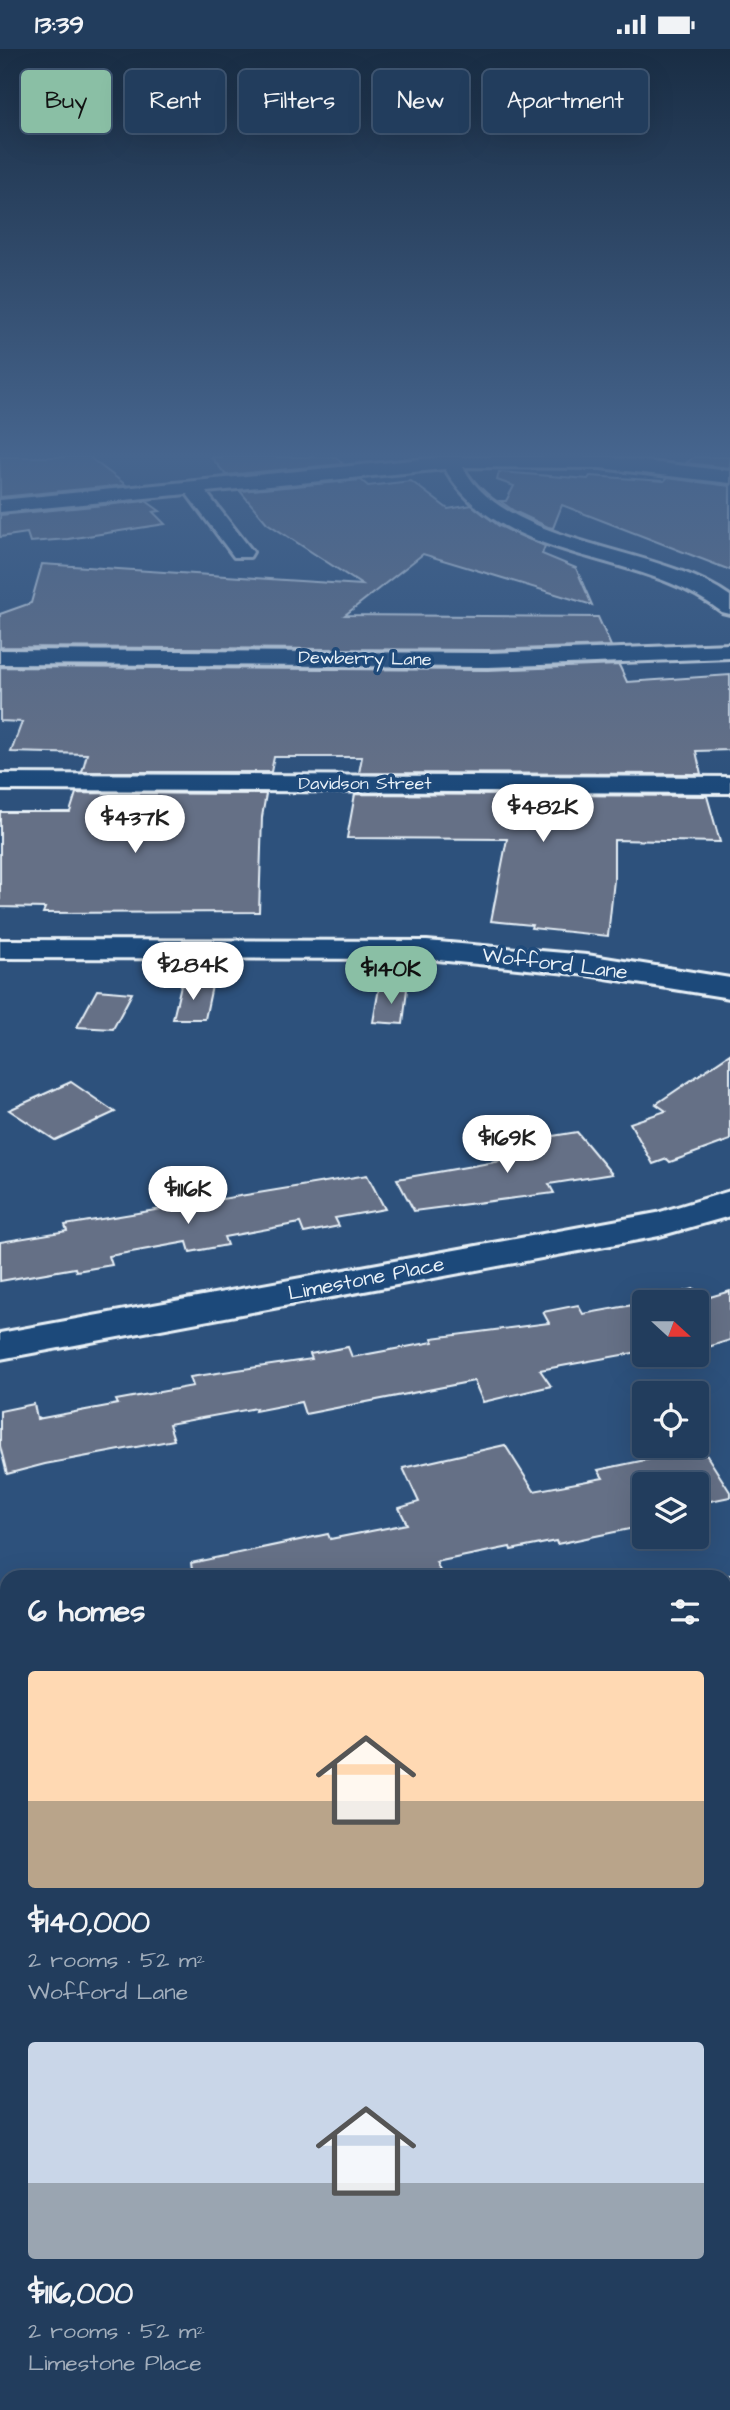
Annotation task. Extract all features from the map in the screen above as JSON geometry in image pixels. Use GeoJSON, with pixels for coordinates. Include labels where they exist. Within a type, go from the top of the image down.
{"type":"FeatureCollection","features":[{"type":"Feature","properties":{"kind":"street"},"geometry":{"type":"LineString","coordinates":[[647,567],[686,579],[730,607]]}},
{"type":"Feature","properties":{"kind":"street","name":"Dewberry Lane"},"geometry":{"type":"LineString","coordinates":[[0,657],[488,660],[730,651]]}},
{"type":"Feature","properties":{"kind":"street","name":"Davidson Street"},"geometry":{"type":"LineString","coordinates":[[0,782],[730,785]]}},
{"type":"Feature","properties":{"kind":"street","name":"Wofford Lane"},"geometry":{"type":"LineString","coordinates":[[1,952],[427,950],[587,965],[730,988]]}},
{"type":"Feature","properties":{"kind":"street","name":"Limestone Place"},"geometry":{"type":"LineString","coordinates":[[0,1346],[659,1224],[709,1211],[730,1202]]}},
{"type":"Feature","properties":{"kind":"building"},"geometry":{"type":"Polygon","coordinates":[[[41,567],[90,567],[362,585],[335,567],[406,567],[345,615],[598,617],[611,646],[488,650],[0,647],[0,614],[31,603],[41,567]]]}},
{"type":"Feature","properties":{"kind":"building"},"geometry":{"type":"Polygon","coordinates":[[[467,567],[574,567],[592,605],[467,567]]]}},
{"type":"Feature","properties":{"kind":"building"},"geometry":{"type":"Polygon","coordinates":[[[619,665],[627,682],[730,675],[730,750],[696,751],[701,774],[359,773],[362,757],[274,757],[271,772],[82,772],[87,754],[11,752],[22,722],[0,721],[0,667],[488,670],[619,665]]]}},
{"type":"Feature","properties":{"kind":"building"},"geometry":{"type":"Polygon","coordinates":[[[76,793],[266,794],[262,817],[259,912],[43,913],[45,908],[0,907],[0,812],[70,812],[76,793]]]}},
{"type":"Feature","properties":{"kind":"building"},"geometry":{"type":"Polygon","coordinates":[[[355,794],[707,796],[720,842],[614,840],[614,880],[608,936],[531,928],[532,925],[491,921],[507,839],[347,838],[355,794]]]}},
{"type":"Feature","properties":{"kind":"building"},"geometry":{"type":"Polygon","coordinates":[[[181,985],[212,986],[205,1019],[173,1019],[181,985]]]}},
{"type":"Feature","properties":{"kind":"building"},"geometry":{"type":"Polygon","coordinates":[[[379,988],[407,989],[403,1024],[373,1022],[379,988]]]}},
{"type":"Feature","properties":{"kind":"building"},"geometry":{"type":"Polygon","coordinates":[[[97,990],[132,993],[113,1029],[77,1027],[97,990]]]}},
{"type":"Feature","properties":{"kind":"building"},"geometry":{"type":"Polygon","coordinates":[[[730,1054],[730,1140],[670,1162],[667,1159],[653,1164],[630,1123],[666,1111],[656,1104],[730,1054]]]}},
{"type":"Feature","properties":{"kind":"building"},"geometry":{"type":"Polygon","coordinates":[[[71,1082],[115,1112],[55,1140],[9,1110],[71,1082]]]}},
{"type":"Feature","properties":{"kind":"building"},"geometry":{"type":"Polygon","coordinates":[[[577,1132],[612,1174],[549,1184],[554,1193],[414,1211],[397,1179],[501,1161],[498,1156],[534,1150],[528,1140],[577,1132]]]}},
{"type":"Feature","properties":{"kind":"building"},"geometry":{"type":"Polygon","coordinates":[[[367,1175],[385,1209],[335,1218],[339,1226],[304,1233],[300,1223],[224,1237],[227,1245],[190,1252],[187,1242],[109,1256],[112,1265],[76,1271],[75,1268],[0,1281],[0,1242],[67,1231],[65,1225],[367,1175]]]}},
{"type":"Feature","properties":{"kind":"building"},"geometry":{"type":"Polygon","coordinates":[[[730,1291],[730,1340],[709,1347],[709,1297],[730,1291]]]}},
{"type":"Feature","properties":{"kind":"building"},"geometry":{"type":"Polygon","coordinates":[[[578,1305],[583,1314],[632,1305],[632,1353],[540,1370],[551,1386],[483,1402],[474,1381],[305,1414],[301,1402],[255,1411],[256,1408],[169,1424],[174,1440],[45,1464],[7,1474],[0,1446],[0,1411],[34,1404],[37,1419],[118,1404],[116,1400],[193,1386],[190,1377],[312,1359],[310,1354],[348,1347],[352,1357],[433,1342],[432,1338],[549,1323],[543,1312],[578,1305]]]}},
{"type":"Feature","properties":{"kind":"building"},"geometry":{"type":"Polygon","coordinates":[[[505,1445],[534,1491],[603,1478],[598,1470],[655,1458],[708,1458],[730,1492],[730,1497],[709,1501],[709,1472],[632,1472],[632,1528],[557,1544],[556,1541],[511,1550],[510,1547],[436,1562],[440,1570],[192,1570],[191,1563],[328,1534],[330,1539],[407,1524],[399,1508],[419,1502],[403,1468],[505,1445]]]}}]}
